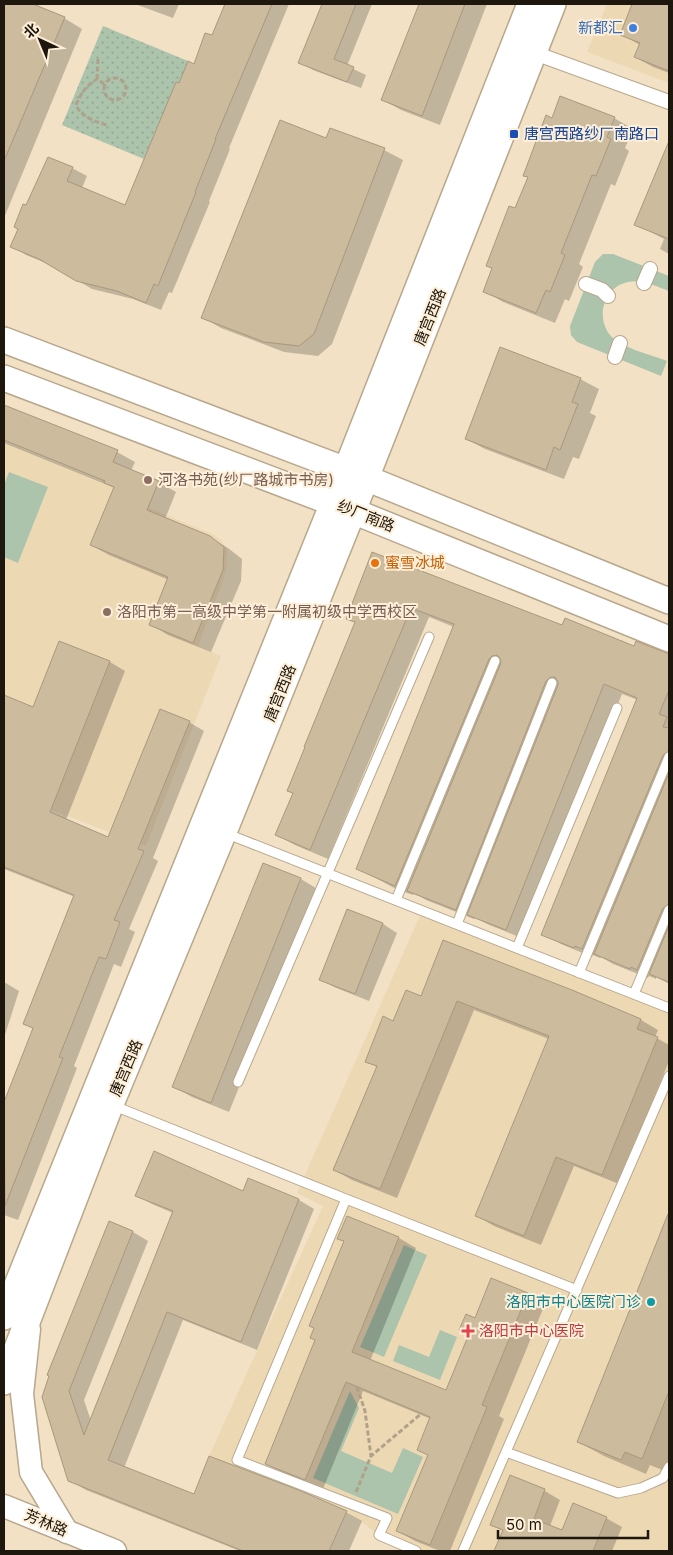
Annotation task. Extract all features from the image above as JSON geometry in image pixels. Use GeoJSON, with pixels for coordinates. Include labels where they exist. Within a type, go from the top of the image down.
{"type":"FeatureCollection","features":[{"type":"Feature","properties":{"kind":"main road","name":"唐宫西路"},"geometry":{"type":"LineString","coordinates":[[524,49],[530,4]]}},
{"type":"Feature","properties":{"kind":"main road","name":"唐宫西路"},"geometry":{"type":"LineString","coordinates":[[4,1317],[102,1101],[214,828],[524,49],[553,4]]}},
{"type":"Feature","properties":{"kind":"main road"},"geometry":{"type":"LineString","coordinates":[[4,340],[356,474],[669,601]]}},
{"type":"Feature","properties":{"kind":"main road","name":"纱厂南路"},"geometry":{"type":"LineString","coordinates":[[4,378],[343,507],[669,639]]}},
{"type":"Feature","properties":{"kind":"main road","name":"唐宫西路"},"geometry":{"type":"LineString","coordinates":[[4,1382],[102,1101]]}},
{"type":"Feature","properties":{"kind":"street"},"geometry":{"type":"LineString","coordinates":[[524,49],[669,102]]}},
{"type":"Feature","properties":{"kind":"street"},"geometry":{"type":"LineString","coordinates":[[644,283],[650,269]]}},
{"type":"Feature","properties":{"kind":"street"},"geometry":{"type":"LineString","coordinates":[[586,284],[602,290],[608,296]]}},
{"type":"Feature","properties":{"kind":"street"},"geometry":{"type":"LineString","coordinates":[[615,357],[620,343]]}},
{"type":"Feature","properties":{"kind":"street"},"geometry":{"type":"LineString","coordinates":[[31,1309],[22,1394],[31,1472],[67,1532]]}},
{"type":"Feature","properties":{"kind":"street","name":"芳林路"},"geometry":{"type":"LineString","coordinates":[[4,1506],[115,1551]]}},
{"type":"Feature","properties":{"kind":"lane"},"geometry":{"type":"LineString","coordinates":[[238,1082],[429,637]]}},
{"type":"Feature","properties":{"kind":"lane"},"geometry":{"type":"LineString","coordinates":[[396,900],[495,661]]}},
{"type":"Feature","properties":{"kind":"lane"},"geometry":{"type":"LineString","coordinates":[[457,924],[552,682]]}},
{"type":"Feature","properties":{"kind":"lane"},"geometry":{"type":"LineString","coordinates":[[517,948],[617,708]]}},
{"type":"Feature","properties":{"kind":"lane"},"geometry":{"type":"LineString","coordinates":[[579,973],[669,757]]}},
{"type":"Feature","properties":{"kind":"lane"},"geometry":{"type":"LineString","coordinates":[[214,828],[669,1008]]}},
{"type":"Feature","properties":{"kind":"lane"},"geometry":{"type":"LineString","coordinates":[[634,994],[669,910]]}},
{"type":"Feature","properties":{"kind":"lane"},"geometry":{"type":"LineString","coordinates":[[463,1551],[669,1076]]}},
{"type":"Feature","properties":{"kind":"lane"},"geometry":{"type":"LineString","coordinates":[[102,1101],[577,1290]]}},
{"type":"Feature","properties":{"kind":"lane"},"geometry":{"type":"LineString","coordinates":[[346,1199],[237,1460],[387,1518],[379,1535],[416,1551]]}},
{"type":"Feature","properties":{"kind":"lane"},"geometry":{"type":"LineString","coordinates":[[506,1452],[618,1493],[641,1488],[663,1478],[669,1467]]}},
{"type":"Feature","properties":{"kind":"path"},"geometry":{"type":"LineString","coordinates":[[97,79],[98,58]]}},
{"type":"Feature","properties":{"kind":"path"},"geometry":{"type":"LineString","coordinates":[[116,77],[123,80],[126,86],[126,94],[121,99],[114,101],[107,98],[103,92],[104,84],[109,79],[116,77]]}},
{"type":"Feature","properties":{"kind":"path"},"geometry":{"type":"LineString","coordinates":[[97,79],[104,84]]}},
{"type":"Feature","properties":{"kind":"path"},"geometry":{"type":"LineString","coordinates":[[97,79],[87,86],[76,105],[78,111],[96,122],[108,125]]}},
{"type":"Feature","properties":{"kind":"path"},"geometry":{"type":"LineString","coordinates":[[357,1387],[365,1411],[371,1456]]}},
{"type":"Feature","properties":{"kind":"path"},"geometry":{"type":"LineString","coordinates":[[350,1504],[371,1456],[422,1413]]}},
{"type":"Feature","properties":{"kind":"shaded area","name":"新都汇"},"geometry":{"type":"Polygon","coordinates":[[[607,4],[669,4],[669,83],[587,52],[607,4]]]}},
{"type":"Feature","properties":{"kind":"shaded area","name":"洛阳市第一高级中学第一附属初级中学西校区"},"geometry":{"type":"Polygon","coordinates":[[[4,442],[102,482],[113,462],[159,481],[149,508],[210,533],[221,540],[227,550],[224,578],[198,646],[221,656],[146,846],[4,792],[4,442]]]}},
{"type":"Feature","properties":{"kind":"shaded area","name":"洛阳市中心医院"},"geometry":{"type":"Polygon","coordinates":[[[422,911],[669,1008],[669,1551],[416,1551],[379,1535],[347,1511],[209,1456],[323,1206],[297,1193],[422,911]]]}},
{"type":"Feature","properties":{"kind":"green space"},"geometry":{"type":"Polygon","coordinates":[[[103,26],[188,61],[179,83],[176,82],[144,159],[62,125],[103,26]]]}},
{"type":"Feature","properties":{"kind":"green space"},"geometry":{"type":"Polygon","coordinates":[[[603,254],[613,254],[669,276],[669,291],[633,281],[619,285],[607,298],[603,315],[604,324],[608,332],[619,343],[667,361],[661,376],[577,342],[571,335],[570,326],[595,262],[603,254]]]}},
{"type":"Feature","properties":{"kind":"green space"},"geometry":{"type":"Polygon","coordinates":[[[9,472],[48,487],[18,563],[4,557],[4,485],[9,472]]]}},
{"type":"Feature","properties":{"kind":"green space"},"geometry":{"type":"Polygon","coordinates":[[[404,1245],[427,1255],[384,1357],[360,1347],[404,1245]]]}},
{"type":"Feature","properties":{"kind":"green space"},"geometry":{"type":"Polygon","coordinates":[[[440,1330],[457,1337],[440,1380],[393,1361],[399,1345],[429,1357],[440,1330]]]}},
{"type":"Feature","properties":{"kind":"green space"},"geometry":{"type":"Polygon","coordinates":[[[350,1391],[359,1408],[341,1451],[392,1473],[403,1448],[423,1457],[398,1514],[313,1478],[350,1391]]]}},
{"type":"Feature","properties":{"kind":"building"},"geometry":{"type":"Polygon","coordinates":[[[4,4],[33,4],[65,17],[4,161],[4,4]]]}},
{"type":"Feature","properties":{"kind":"building"},"geometry":{"type":"Polygon","coordinates":[[[225,4],[272,4],[215,139],[158,286],[154,284],[146,303],[117,291],[76,281],[39,259],[10,247],[18,229],[14,227],[23,204],[26,205],[48,157],[73,167],[67,181],[125,205],[176,82],[179,83],[188,61],[194,64],[205,33],[212,35],[225,4]]]}},
{"type":"Feature","properties":{"kind":"building"},"geometry":{"type":"Polygon","coordinates":[[[322,4],[356,4],[334,59],[354,67],[347,82],[298,63],[322,4]]]}},
{"type":"Feature","properties":{"kind":"building"},"geometry":{"type":"Polygon","coordinates":[[[419,4],[465,4],[422,116],[381,100],[419,4]]]}},
{"type":"Feature","properties":{"kind":"building"},"geometry":{"type":"Polygon","coordinates":[[[632,4],[669,4],[669,71],[634,57],[640,43],[620,35],[632,4]]]}},
{"type":"Feature","properties":{"kind":"building"},"geometry":{"type":"Polygon","coordinates":[[[560,96],[615,117],[607,137],[611,139],[596,176],[592,175],[561,253],[565,255],[550,292],[546,290],[536,313],[483,292],[492,268],[486,266],[509,206],[515,208],[528,177],[523,176],[546,115],[552,118],[560,96]]]}},
{"type":"Feature","properties":{"kind":"building"},"geometry":{"type":"Polygon","coordinates":[[[280,120],[326,138],[330,128],[385,148],[314,334],[299,346],[264,342],[201,318],[280,120]]]}},
{"type":"Feature","properties":{"kind":"building"},"geometry":{"type":"Polygon","coordinates":[[[669,141],[669,239],[634,225],[669,141]]]}},
{"type":"Feature","properties":{"kind":"building"},"geometry":{"type":"Polygon","coordinates":[[[500,347],[581,378],[572,402],[578,404],[560,450],[554,447],[546,470],[465,439],[500,347]]]}},
{"type":"Feature","properties":{"kind":"building"},"geometry":{"type":"Polygon","coordinates":[[[4,405],[118,450],[113,462],[159,481],[147,510],[210,536],[224,547],[223,570],[193,643],[149,625],[168,577],[90,545],[114,487],[104,483],[105,481],[4,440],[4,405]]]}},
{"type":"Feature","properties":{"kind":"building"},"geometry":{"type":"Polygon","coordinates":[[[372,552],[562,625],[565,618],[634,646],[636,641],[669,654],[669,690],[659,714],[667,717],[663,727],[669,728],[669,751],[663,755],[582,949],[575,946],[574,948],[541,935],[637,698],[604,684],[506,930],[467,915],[558,685],[555,677],[551,677],[546,681],[456,910],[407,891],[501,663],[497,655],[489,659],[395,886],[356,869],[454,624],[411,608],[310,850],[275,835],[293,793],[287,791],[355,622],[346,619],[372,552]]]}},
{"type":"Feature","properties":{"kind":"building"},"geometry":{"type":"Polygon","coordinates":[[[59,641],[110,661],[50,812],[108,837],[160,709],[190,721],[138,849],[144,851],[114,920],[120,922],[106,959],[99,957],[59,1057],[63,1058],[5,1206],[4,1102],[33,1028],[23,1024],[74,895],[4,867],[4,695],[33,707],[59,641]]]}},
{"type":"Feature","properties":{"kind":"building"},"geometry":{"type":"Polygon","coordinates":[[[669,773],[669,904],[663,908],[637,970],[631,967],[630,969],[594,954],[669,773]]]}},
{"type":"Feature","properties":{"kind":"building"},"geometry":{"type":"Polygon","coordinates":[[[263,863],[301,878],[211,1103],[172,1087],[263,863]]]}},
{"type":"Feature","properties":{"kind":"building"},"geometry":{"type":"Polygon","coordinates":[[[347,909],[383,923],[355,994],[319,980],[347,909]]]}},
{"type":"Feature","properties":{"kind":"building"},"geometry":{"type":"Polygon","coordinates":[[[669,926],[669,982],[649,974],[669,926]]]}},
{"type":"Feature","properties":{"kind":"building"},"geometry":{"type":"Polygon","coordinates":[[[443,940],[641,1019],[637,1029],[658,1037],[602,1175],[556,1157],[524,1236],[475,1216],[549,1036],[457,1001],[380,1189],[333,1170],[377,1066],[365,1062],[383,1016],[393,1021],[406,990],[421,996],[443,940]]]}},
{"type":"Feature","properties":{"kind":"building"},"geometry":{"type":"Polygon","coordinates":[[[154,1151],[243,1191],[248,1178],[299,1199],[241,1342],[167,1312],[108,1460],[194,1494],[209,1456],[301,1491],[347,1511],[329,1551],[243,1551],[68,1481],[42,1397],[49,1376],[47,1375],[109,1221],[133,1231],[69,1391],[84,1435],[173,1211],[135,1196],[154,1151]]]}},
{"type":"Feature","properties":{"kind":"building","name":"洛阳市中心医院门诊"},"geometry":{"type":"Polygon","coordinates":[[[668,1214],[669,1391],[642,1459],[625,1452],[621,1460],[577,1442],[668,1214]]]}},
{"type":"Feature","properties":{"kind":"building"},"geometry":{"type":"Polygon","coordinates":[[[347,1216],[399,1237],[352,1352],[446,1390],[469,1334],[459,1330],[466,1314],[475,1318],[491,1278],[528,1293],[482,1405],[487,1407],[430,1545],[396,1531],[428,1455],[417,1450],[430,1417],[346,1382],[305,1480],[265,1464],[315,1340],[310,1338],[314,1328],[309,1326],[344,1241],[337,1239],[347,1216]]]}},
{"type":"Feature","properties":{"kind":"building"},"geometry":{"type":"Polygon","coordinates":[[[510,1475],[545,1489],[534,1519],[562,1530],[573,1503],[607,1517],[593,1551],[494,1551],[503,1530],[490,1525],[510,1475]]]}},
{"type":"Feature","properties":{"kind":"place","name":"新都汇"},"geometry":{"type":"Point","coordinates":[633,28]}},
{"type":"Feature","properties":{"kind":"place","name":"唐宫西路纱厂南路口"},"geometry":{"type":"Point","coordinates":[514,134]}},
{"type":"Feature","properties":{"kind":"place","name":"河洛书苑(纱厂路城市书房)"},"geometry":{"type":"Point","coordinates":[148,480]}},
{"type":"Feature","properties":{"kind":"place","name":"蜜雪冰城"},"geometry":{"type":"Point","coordinates":[375,563]}},
{"type":"Feature","properties":{"kind":"place","name":"洛阳市第一高级中学第一附属初级中学西校区"},"geometry":{"type":"Point","coordinates":[107,612]}},
{"type":"Feature","properties":{"kind":"place","name":"洛阳市中心医院门诊"},"geometry":{"type":"Point","coordinates":[651,1302]}},
{"type":"Feature","properties":{"kind":"place","name":"洛阳市中心医院"},"geometry":{"type":"Point","coordinates":[468,1331]}}]}
